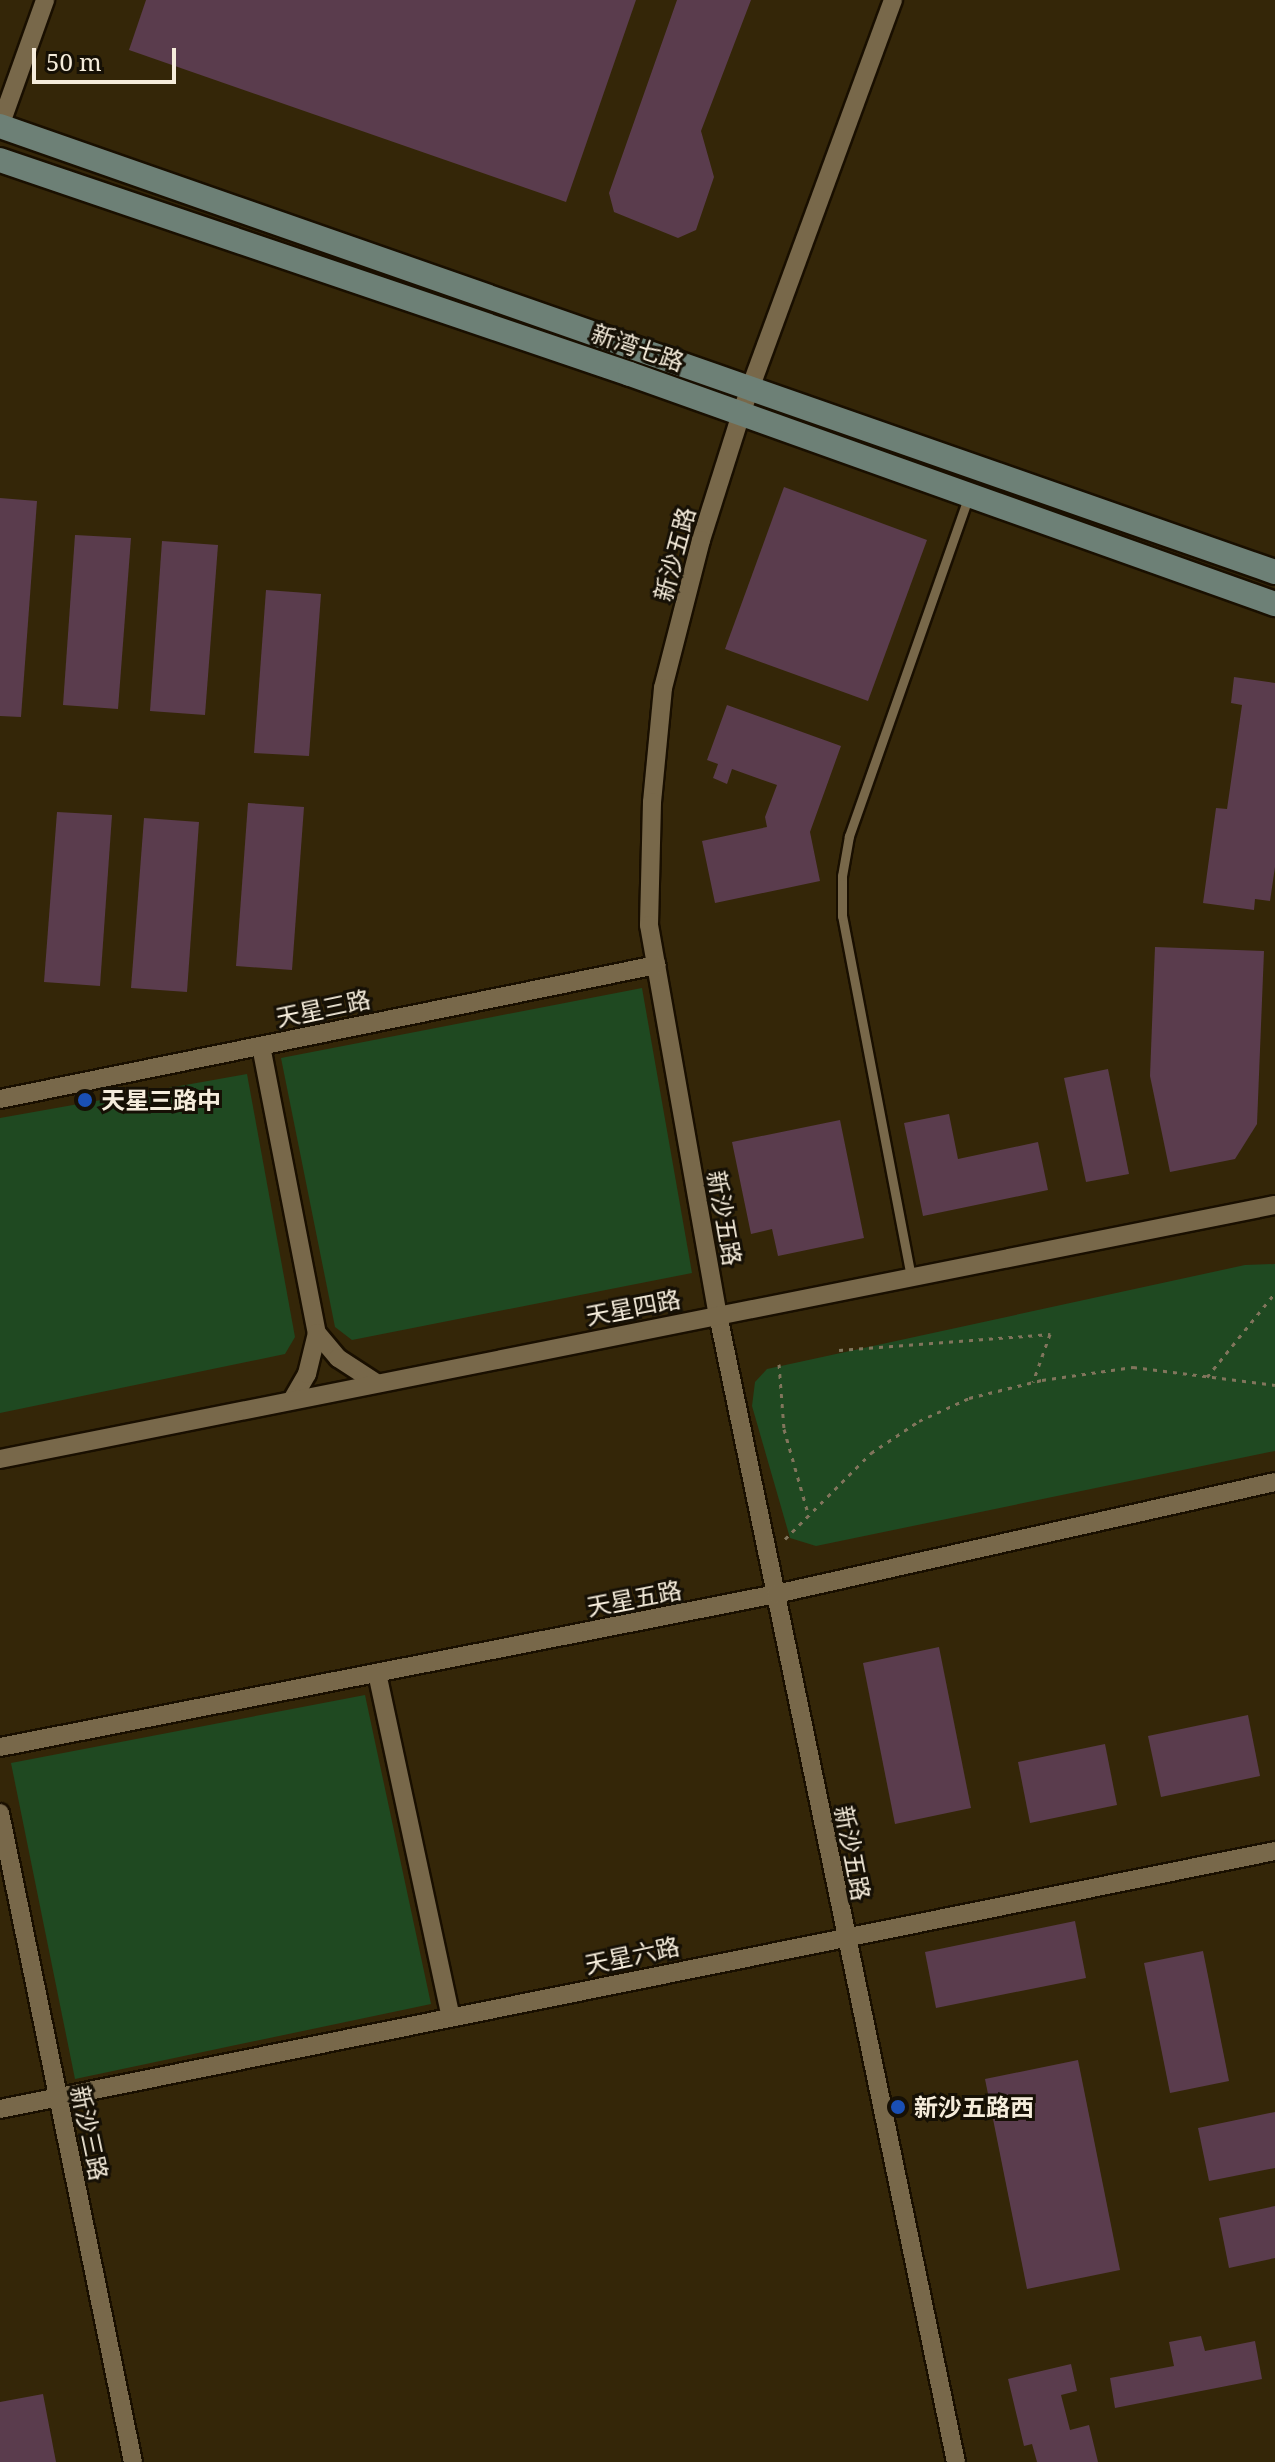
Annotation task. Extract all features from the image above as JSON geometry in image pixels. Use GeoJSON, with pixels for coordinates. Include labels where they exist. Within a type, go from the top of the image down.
{"type":"FeatureCollection","features":[{"type":"Feature","properties":{"kind":"street"},"geometry":{"type":"LineString","coordinates":[[0,126],[45,0]]}},
{"type":"Feature","properties":{"kind":"street","name":"新沙五路"},"geometry":{"type":"LineString","coordinates":[[893,0],[741,414],[663,688],[649,925],[718,1315],[956,2462]]}},
{"type":"Feature","properties":{"kind":"street","name":"新湾七路"},"geometry":{"type":"LineString","coordinates":[[0,126],[1275,572]]}},
{"type":"Feature","properties":{"kind":"street","name":"新湾七路"},"geometry":{"type":"LineString","coordinates":[[0,160],[741,414],[1275,604]]}},
{"type":"Feature","properties":{"kind":"street","name":"天星三路"},"geometry":{"type":"LineString","coordinates":[[0,1099],[656,965]]}},
{"type":"Feature","properties":{"kind":"street"},"geometry":{"type":"LineString","coordinates":[[261,1046],[317,1333],[307,1374],[292,1400]]}},
{"type":"Feature","properties":{"kind":"street","name":"天星四路"},"geometry":{"type":"LineString","coordinates":[[0,1459],[1275,1205]]}},
{"type":"Feature","properties":{"kind":"street"},"geometry":{"type":"LineString","coordinates":[[317,1333],[338,1358],[375,1382]]}},
{"type":"Feature","properties":{"kind":"street","name":"天星五路"},"geometry":{"type":"LineString","coordinates":[[0,1747],[776,1594],[1275,1482]]}},
{"type":"Feature","properties":{"kind":"street"},"geometry":{"type":"LineString","coordinates":[[377,1673],[451,2017]]}},
{"type":"Feature","properties":{"kind":"street","name":"新沙三路"},"geometry":{"type":"LineString","coordinates":[[0,1813],[133,2462]]}},
{"type":"Feature","properties":{"kind":"street","name":"天星六路"},"geometry":{"type":"LineString","coordinates":[[0,2109],[1275,1851]]}},
{"type":"Feature","properties":{"kind":"lane"},"geometry":{"type":"LineString","coordinates":[[911,1277],[842,916],[842,876],[849,836],[969,495]]}},
{"type":"Feature","properties":{"kind":"path"},"geometry":{"type":"LineString","coordinates":[[1207,1377],[1275,1293]]}},
{"type":"Feature","properties":{"kind":"path"},"geometry":{"type":"LineString","coordinates":[[839,1350],[1050,1334],[1033,1382]]}},
{"type":"Feature","properties":{"kind":"path"},"geometry":{"type":"LineString","coordinates":[[779,1364],[784,1429],[809,1517]]}},
{"type":"Feature","properties":{"kind":"path"},"geometry":{"type":"LineString","coordinates":[[766,1543],[790,1538],[871,1453],[919,1421],[969,1398],[1033,1382],[1133,1367],[1275,1385]]}},
{"type":"Feature","properties":{"kind":"green space"},"geometry":{"type":"Polygon","coordinates":[[[642,988],[692,1273],[352,1340],[335,1327],[281,1058],[642,988]]]}},
{"type":"Feature","properties":{"kind":"green space"},"geometry":{"type":"Polygon","coordinates":[[[247,1074],[295,1337],[285,1354],[0,1413],[0,1118],[247,1074]]]}},
{"type":"Feature","properties":{"kind":"green space"},"geometry":{"type":"Polygon","coordinates":[[[1275,1264],[1275,1451],[816,1546],[790,1538],[752,1406],[755,1382],[767,1369],[1245,1265],[1275,1264]]]}},
{"type":"Feature","properties":{"kind":"green space"},"geometry":{"type":"Polygon","coordinates":[[[365,1695],[431,2004],[75,2079],[11,1763],[365,1695]]]}},
{"type":"Feature","properties":{"kind":"building"},"geometry":{"type":"Polygon","coordinates":[[[146,0],[636,0],[566,202],[129,50],[146,0]]]}},
{"type":"Feature","properties":{"kind":"building"},"geometry":{"type":"Polygon","coordinates":[[[677,0],[751,0],[701,131],[714,177],[696,230],[678,238],[614,212],[609,193],[677,0]]]}},
{"type":"Feature","properties":{"kind":"building"},"geometry":{"type":"Polygon","coordinates":[[[784,487],[927,540],[868,701],[725,649],[784,487]]]}},
{"type":"Feature","properties":{"kind":"building"},"geometry":{"type":"Polygon","coordinates":[[[0,498],[37,501],[21,717],[0,716],[0,498]]]}},
{"type":"Feature","properties":{"kind":"building"},"geometry":{"type":"Polygon","coordinates":[[[75,535],[131,538],[118,709],[63,705],[75,535]]]}},
{"type":"Feature","properties":{"kind":"building"},"geometry":{"type":"Polygon","coordinates":[[[162,541],[218,545],[205,715],[150,711],[162,541]]]}},
{"type":"Feature","properties":{"kind":"building"},"geometry":{"type":"Polygon","coordinates":[[[266,590],[321,594],[309,756],[254,753],[266,590]]]}},
{"type":"Feature","properties":{"kind":"building"},"geometry":{"type":"Polygon","coordinates":[[[1234,677],[1275,683],[1275,867],[1270,901],[1255,899],[1254,910],[1203,903],[1216,808],[1227,809],[1242,705],[1231,703],[1234,677]]]}},
{"type":"Feature","properties":{"kind":"building"},"geometry":{"type":"Polygon","coordinates":[[[727,705],[841,746],[810,832],[820,881],[715,903],[702,841],[767,827],[765,817],[777,785],[732,769],[727,784],[713,778],[718,764],[707,760],[727,705]]]}},
{"type":"Feature","properties":{"kind":"building"},"geometry":{"type":"Polygon","coordinates":[[[248,803],[304,807],[292,970],[236,966],[248,803]]]}},
{"type":"Feature","properties":{"kind":"building"},"geometry":{"type":"Polygon","coordinates":[[[57,812],[112,815],[100,986],[44,982],[57,812]]]}},
{"type":"Feature","properties":{"kind":"building"},"geometry":{"type":"Polygon","coordinates":[[[144,818],[199,822],[187,992],[131,988],[144,818]]]}},
{"type":"Feature","properties":{"kind":"building"},"geometry":{"type":"Polygon","coordinates":[[[1155,947],[1264,951],[1257,1124],[1235,1159],[1170,1172],[1150,1076],[1155,947]]]}},
{"type":"Feature","properties":{"kind":"building"},"geometry":{"type":"Polygon","coordinates":[[[1108,1069],[1129,1174],[1086,1182],[1064,1078],[1108,1069]]]}},
{"type":"Feature","properties":{"kind":"building"},"geometry":{"type":"Polygon","coordinates":[[[949,1114],[958,1159],[1038,1142],[1048,1190],[923,1216],[904,1123],[949,1114]]]}},
{"type":"Feature","properties":{"kind":"building"},"geometry":{"type":"Polygon","coordinates":[[[840,1120],[864,1238],[778,1256],[772,1229],[751,1234],[732,1142],[840,1120]]]}},
{"type":"Feature","properties":{"kind":"building"},"geometry":{"type":"Polygon","coordinates":[[[939,1647],[971,1808],[895,1824],[863,1663],[939,1647]]]}},
{"type":"Feature","properties":{"kind":"building"},"geometry":{"type":"Polygon","coordinates":[[[1248,1715],[1260,1776],[1161,1797],[1148,1736],[1248,1715]]]}},
{"type":"Feature","properties":{"kind":"building"},"geometry":{"type":"Polygon","coordinates":[[[1105,1744],[1117,1805],[1030,1823],[1018,1762],[1105,1744]]]}},
{"type":"Feature","properties":{"kind":"building"},"geometry":{"type":"Polygon","coordinates":[[[1075,1921],[1086,1978],[936,2008],[925,1952],[1075,1921]]]}},
{"type":"Feature","properties":{"kind":"building"},"geometry":{"type":"Polygon","coordinates":[[[1203,1951],[1229,2081],[1170,2093],[1144,1963],[1203,1951]]]}},
{"type":"Feature","properties":{"kind":"building"},"geometry":{"type":"Polygon","coordinates":[[[1078,2060],[1120,2270],[1027,2289],[985,2079],[1078,2060]]]}},
{"type":"Feature","properties":{"kind":"building"},"geometry":{"type":"Polygon","coordinates":[[[1275,2112],[1275,2168],[1209,2181],[1198,2128],[1275,2112]]]}},
{"type":"Feature","properties":{"kind":"building"},"geometry":{"type":"Polygon","coordinates":[[[1275,2206],[1275,2258],[1229,2268],[1219,2218],[1275,2206]]]}},
{"type":"Feature","properties":{"kind":"building"},"geometry":{"type":"Polygon","coordinates":[[[1201,2336],[1205,2351],[1255,2341],[1262,2379],[1115,2408],[1110,2378],[1174,2366],[1169,2342],[1201,2336]]]}},
{"type":"Feature","properties":{"kind":"building"},"geometry":{"type":"Polygon","coordinates":[[[1071,2364],[1077,2391],[1061,2395],[1070,2430],[1089,2425],[1098,2462],[1037,2462],[1032,2444],[1024,2446],[1008,2379],[1071,2364]]]}},
{"type":"Feature","properties":{"kind":"building"},"geometry":{"type":"Polygon","coordinates":[[[43,2394],[56,2462],[0,2462],[0,2402],[43,2394]]]}},
{"type":"Feature","properties":{"kind":"place","name":"天星三路中"},"geometry":{"type":"Point","coordinates":[85,1100]}},
{"type":"Feature","properties":{"kind":"place","name":"新沙五路西"},"geometry":{"type":"Point","coordinates":[898,2107]}}]}
